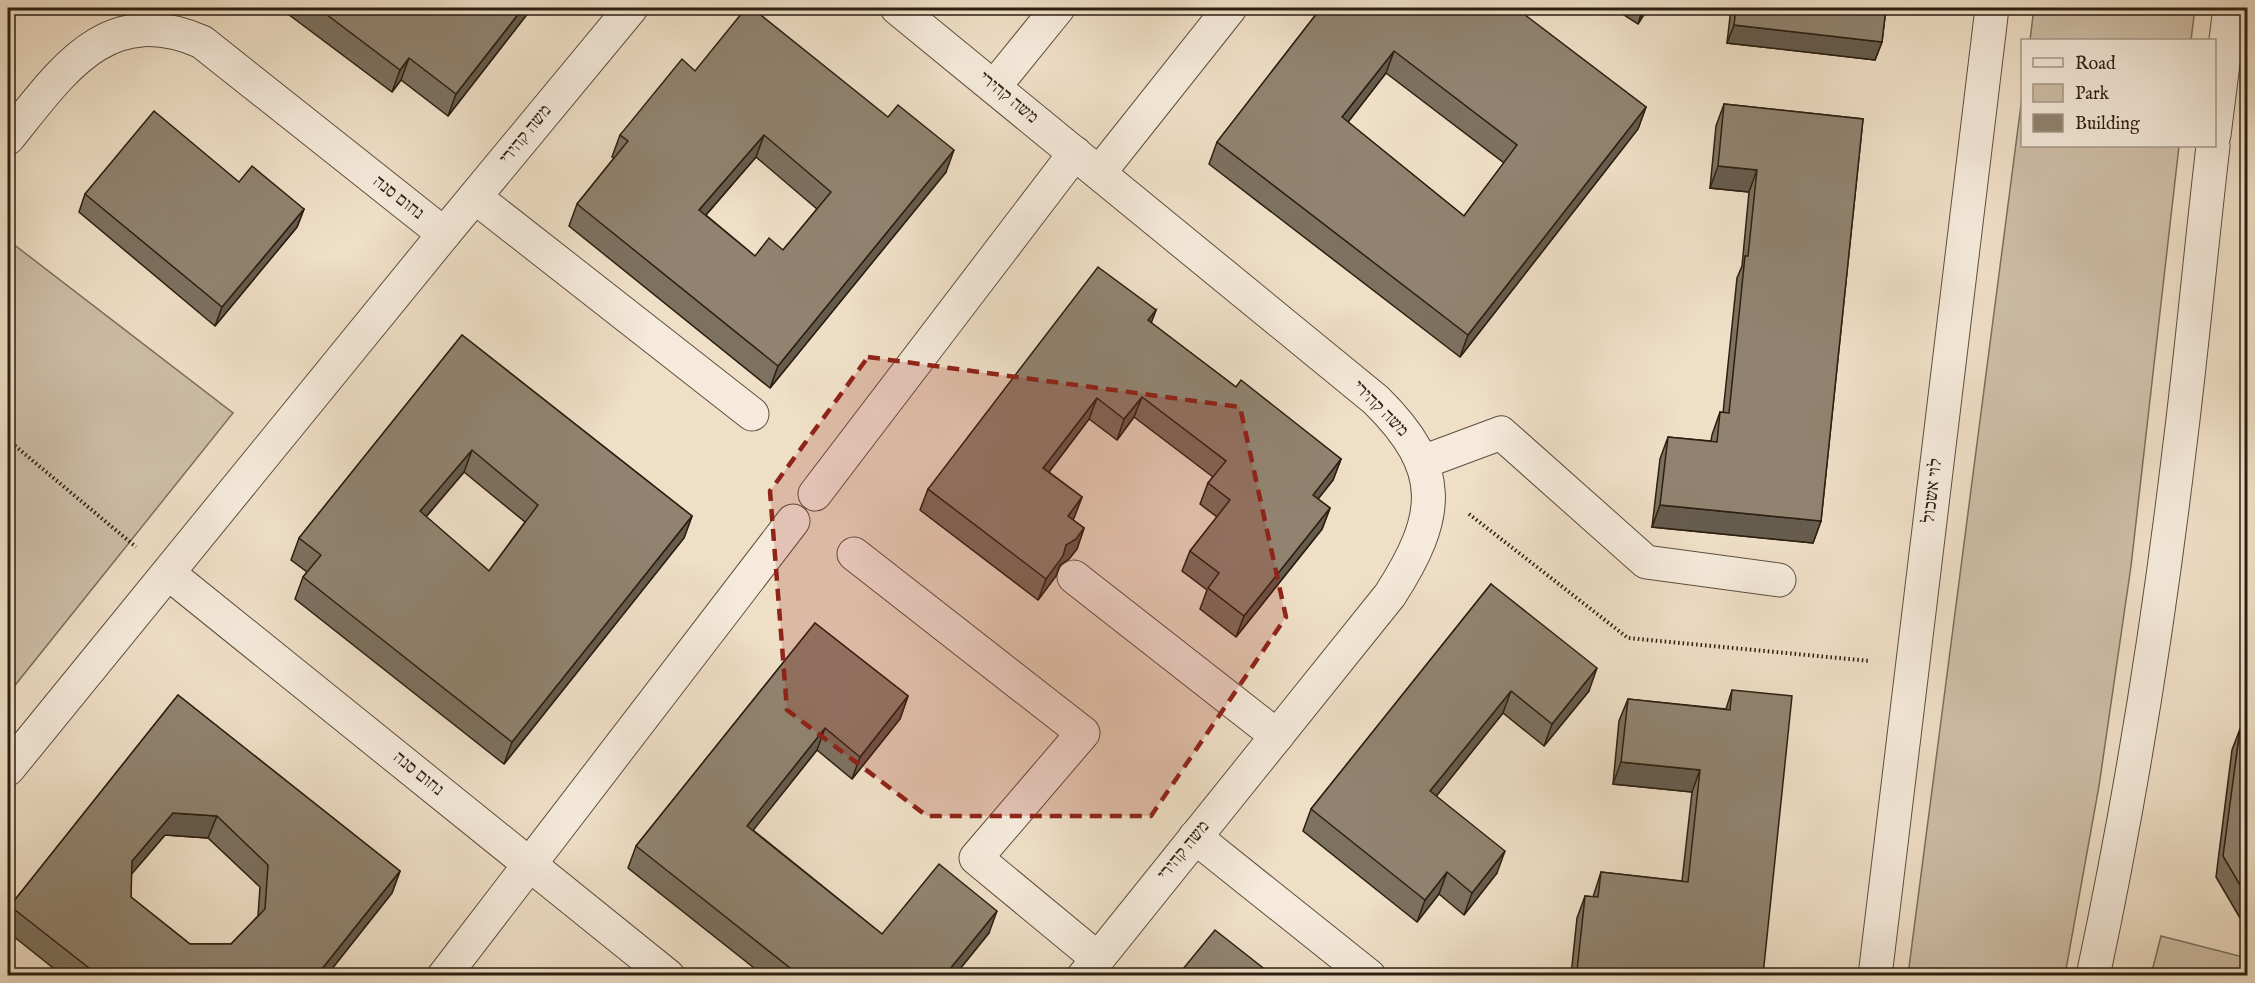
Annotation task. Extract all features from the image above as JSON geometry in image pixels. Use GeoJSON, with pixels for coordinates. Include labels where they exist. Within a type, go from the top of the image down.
{"type":"FeatureCollection","features":[{"type":"Feature","properties":{"kind":"street","name":"משה קהירי"},"geometry":{"type":"LineString","coordinates":[[444,234],[631,8]]}},
{"type":"Feature","properties":{"kind":"street","name":"משה קהירי"},"geometry":{"type":"LineString","coordinates":[[897,8],[1376,400],[1398,421],[1413,442],[1426,472],[1429,501],[1421,539],[1390,595],[1090,967]]}},
{"type":"Feature","properties":{"kind":"street"},"geometry":{"type":"LineString","coordinates":[[994,87],[1059,8]]}},
{"type":"Feature","properties":{"kind":"street"},"geometry":{"type":"LineString","coordinates":[[1100,173],[1230,8]]}},
{"type":"Feature","properties":{"kind":"street","name":"לוי אשכול"},"geometry":{"type":"LineString","coordinates":[[1875,975],[1992,8]]}},
{"type":"Feature","properties":{"kind":"street"},"geometry":{"type":"LineString","coordinates":[[2216,119],[2230,8]]}},
{"type":"Feature","properties":{"kind":"street","name":"נחום סנה"},"geometry":{"type":"LineString","coordinates":[[8,138],[74,58],[90,43],[107,32],[157,16],[202,42],[444,234]]}},
{"type":"Feature","properties":{"kind":"street"},"geometry":{"type":"LineString","coordinates":[[2093,975],[2132,775],[2158,612],[2180,451],[2213,147]]}},
{"type":"Feature","properties":{"kind":"street"},"geometry":{"type":"LineString","coordinates":[[815,494],[1075,153]]}},
{"type":"Feature","properties":{"kind":"street"},"geometry":{"type":"LineString","coordinates":[[475,197],[752,414]]}},
{"type":"Feature","properties":{"kind":"street"},"geometry":{"type":"LineString","coordinates":[[8,769],[444,234]]}},
{"type":"Feature","properties":{"kind":"street"},"geometry":{"type":"LineString","coordinates":[[1426,472],[1500,433],[1646,562],[1779,580]]}},
{"type":"Feature","properties":{"kind":"street"},"geometry":{"type":"LineString","coordinates":[[444,975],[793,521]]}},
{"type":"Feature","properties":{"kind":"street"},"geometry":{"type":"LineString","coordinates":[[854,554],[1083,733],[976,858],[1090,967]]}},
{"type":"Feature","properties":{"kind":"street","name":"נחום סנה"},"geometry":{"type":"LineString","coordinates":[[168,573],[668,975]]}},
{"type":"Feature","properties":{"kind":"street"},"geometry":{"type":"LineString","coordinates":[[1074,577],[1277,736]]}},
{"type":"Feature","properties":{"kind":"street"},"geometry":{"type":"LineString","coordinates":[[1195,837],[1369,975]]}},
{"type":"Feature","properties":{"kind":"path"},"geometry":{"type":"LineString","coordinates":[[8,440],[168,573]]}},
{"type":"Feature","properties":{"kind":"path"},"geometry":{"type":"LineString","coordinates":[[1426,472],[1628,638],[1912,665]]}},
{"type":"Feature","properties":{"kind":"highlighted area"},"geometry":{"type":"Polygon","coordinates":[[[868,357],[1240,407],[1286,617],[1151,816],[927,816],[787,710],[770,491],[868,357]]]}},
{"type":"Feature","properties":{"kind":"green space"},"geometry":{"type":"Polygon","coordinates":[[[2034,8],[2195,8],[2191,39],[2030,39],[2034,8]]]}},
{"type":"Feature","properties":{"kind":"green space"},"geometry":{"type":"Polygon","coordinates":[[[2021,105],[2021,147],[2179,147],[2131,566],[2099,786],[2065,975],[1908,975],[2021,105]]]}},
{"type":"Feature","properties":{"kind":"green space"},"geometry":{"type":"Polygon","coordinates":[[[8,240],[233,413],[8,694],[8,240]]]}},
{"type":"Feature","properties":{"kind":"green space"},"geometry":{"type":"Polygon","coordinates":[[[2161,936],[2247,958],[2247,975],[2151,975],[2161,936]]]}},
{"type":"Feature","properties":{"kind":"building"},"geometry":{"type":"Polygon","coordinates":[[[318,8],[523,8],[456,94],[409,58],[400,70],[318,8]]]}},
{"type":"Feature","properties":{"kind":"building"},"geometry":{"type":"Polygon","coordinates":[[[746,8],[752,8],[888,117],[898,105],[954,150],[778,366],[577,204],[628,141],[620,135],[682,59],[695,71],[746,8]],[[764,135],[699,210],[755,256],[769,238],[783,250],[831,192],[764,135]]]}},
{"type":"Feature","properties":{"kind":"building"},"geometry":{"type":"Polygon","coordinates":[[[1321,8],[1516,8],[1646,107],[1468,335],[1217,142],[1321,8]],[[1394,51],[1342,117],[1464,216],[1517,145],[1394,51]]]}},
{"type":"Feature","properties":{"kind":"building"},"geometry":{"type":"Polygon","coordinates":[[[1736,8],[1886,8],[1882,42],[1734,25],[1736,8]]]}},
{"type":"Feature","properties":{"kind":"building"},"geometry":{"type":"Polygon","coordinates":[[[1724,104],[1863,119],[1821,521],[1660,505],[1668,437],[1717,442],[1720,412],[1729,413],[1745,256],[1748,256],[1757,170],[1718,166],[1724,104]]]}},
{"type":"Feature","properties":{"kind":"building"},"geometry":{"type":"Polygon","coordinates":[[[154,111],[239,182],[252,166],[304,209],[222,307],[85,194],[154,111]]]}},
{"type":"Feature","properties":{"kind":"building"},"geometry":{"type":"Polygon","coordinates":[[[1098,267],[1156,310],[1148,320],[1236,387],[1241,380],[1341,459],[1313,495],[1330,508],[1244,616],[1208,588],[1219,573],[1190,551],[1230,500],[1208,483],[1226,461],[1142,397],[1124,419],[1097,398],[1043,468],[1082,497],[1068,516],[1084,528],[1076,539],[1066,545],[1063,556],[1046,579],[928,489],[1098,267]]]}},
{"type":"Feature","properties":{"kind":"building"},"geometry":{"type":"Polygon","coordinates":[[[462,335],[692,516],[512,742],[303,577],[321,555],[299,538],[462,335]],[[472,450],[420,511],[489,571],[538,505],[472,450]]]}},
{"type":"Feature","properties":{"kind":"building"},"geometry":{"type":"Polygon","coordinates":[[[1491,584],[1597,668],[1552,724],[1511,691],[1430,791],[1505,851],[1472,893],[1447,872],[1425,900],[1311,809],[1491,584]]]}},
{"type":"Feature","properties":{"kind":"building"},"geometry":{"type":"Polygon","coordinates":[[[815,623],[908,696],[860,757],[825,728],[747,826],[882,934],[939,864],[997,911],[945,975],[799,975],[636,846],[815,623]]]}},
{"type":"Feature","properties":{"kind":"building"},"geometry":{"type":"Polygon","coordinates":[[[1732,690],[1792,696],[1763,975],[1619,975],[1577,971],[1585,896],[1598,897],[1601,872],[1688,882],[1700,770],[1621,762],[1628,699],[1730,710],[1732,690]]]}},
{"type":"Feature","properties":{"kind":"building"},"geometry":{"type":"Polygon","coordinates":[[[178,695],[400,871],[317,975],[98,975],[10,906],[178,695]],[[173,813],[132,861],[131,897],[190,944],[231,944],[265,909],[268,865],[217,816],[173,813]]]}},
{"type":"Feature","properties":{"kind":"building"},"geometry":{"type":"Polygon","coordinates":[[[2247,723],[2247,897],[2223,856],[2240,729],[2247,723]]]}},
{"type":"Feature","properties":{"kind":"building"},"geometry":{"type":"Polygon","coordinates":[[[1215,930],[1272,975],[1178,975],[1215,930]]]}},
{"type":"Feature","properties":{"kind":"building"},"geometry":{"type":"Polygon","coordinates":[[[1162,970],[1169,975],[1158,975],[1162,970]]]}}]}
